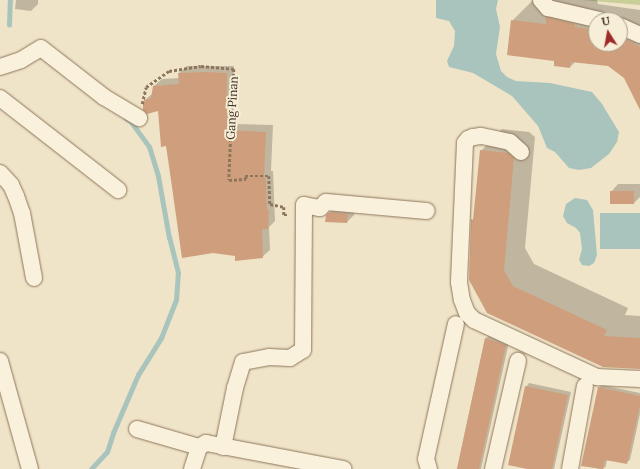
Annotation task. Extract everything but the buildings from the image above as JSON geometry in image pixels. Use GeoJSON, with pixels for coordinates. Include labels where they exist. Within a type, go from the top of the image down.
{"type":"FeatureCollection","features":[{"type":"Feature","properties":{"kind":"street"},"geometry":{"type":"LineString","coordinates":[[541,0],[548,8],[588,17]]}},
{"type":"Feature","properties":{"kind":"street"},"geometry":{"type":"LineString","coordinates":[[628,30],[640,36]]}},
{"type":"Feature","properties":{"kind":"street"},"geometry":{"type":"LineString","coordinates":[[0,67],[21,60],[42,48],[104,97],[139,118]]}},
{"type":"Feature","properties":{"kind":"street"},"geometry":{"type":"LineString","coordinates":[[0,98],[118,190]]}},
{"type":"Feature","properties":{"kind":"street"},"geometry":{"type":"LineString","coordinates":[[521,152],[510,142],[489,137],[473,137],[468,139],[466,143],[460,282],[462,300],[467,313],[474,320],[597,377],[640,379]]}},
{"type":"Feature","properties":{"kind":"street"},"geometry":{"type":"LineString","coordinates":[[0,173],[11,185],[22,213],[34,278]]}},
{"type":"Feature","properties":{"kind":"street"},"geometry":{"type":"LineString","coordinates":[[223,447],[235,388],[243,362],[268,357],[290,358],[303,350],[305,302],[304,205],[320,208],[326,202],[427,212]]}},
{"type":"Feature","properties":{"kind":"street"},"geometry":{"type":"LineString","coordinates":[[429,469],[426,459],[456,324]]}},
{"type":"Feature","properties":{"kind":"street"},"geometry":{"type":"LineString","coordinates":[[0,361],[30,469]]}},
{"type":"Feature","properties":{"kind":"street"},"geometry":{"type":"LineString","coordinates":[[493,469],[518,361]]}},
{"type":"Feature","properties":{"kind":"street"},"geometry":{"type":"LineString","coordinates":[[570,469],[585,386]]}},
{"type":"Feature","properties":{"kind":"street"},"geometry":{"type":"LineString","coordinates":[[137,429],[199,447]]}},
{"type":"Feature","properties":{"kind":"street"},"geometry":{"type":"LineString","coordinates":[[192,469],[199,447],[206,443],[344,469]]}},
{"type":"Feature","properties":{"kind":"path","name":"Gang Pinan"},"geometry":{"type":"LineString","coordinates":[[139,118],[146,87],[169,70],[201,66],[234,69],[229,180],[246,180],[245,176],[269,176],[270,204],[284,207],[284,215],[303,216]]}},
{"type":"Feature","properties":{"kind":"green space"},"geometry":{"type":"Polygon","coordinates":[[[581,0],[640,0],[640,5],[581,0]]]}},
{"type":"Feature","properties":{"kind":"water"},"geometry":{"type":"Polygon","coordinates":[[[436,0],[498,0],[496,9],[500,27],[496,54],[501,71],[507,77],[516,81],[550,83],[592,92],[602,104],[619,132],[617,142],[609,154],[591,168],[579,170],[569,168],[555,152],[547,148],[538,126],[512,96],[473,73],[449,67],[447,61],[454,46],[455,31],[449,21],[436,18],[436,0]]]}},
{"type":"Feature","properties":{"kind":"water"},"geometry":{"type":"Polygon","coordinates":[[[575,198],[587,200],[593,210],[597,255],[594,263],[589,266],[582,265],[579,260],[582,249],[580,233],[576,228],[567,223],[563,216],[566,204],[575,198]]]}},
{"type":"Feature","properties":{"kind":"water"},"geometry":{"type":"Polygon","coordinates":[[[600,213],[640,213],[640,249],[600,249],[600,213]]]}},
{"type":"Feature","properties":{"kind":"waterway"},"geometry":{"type":"LineString","coordinates":[[9,25],[10,0]]}},
{"type":"Feature","properties":{"kind":"waterway"},"geometry":{"type":"LineString","coordinates":[[91,469],[107,452],[113,433],[138,375],[161,338],[176,300],[178,273],[169,238],[158,176],[149,147],[131,122],[126,119]]}}]}
